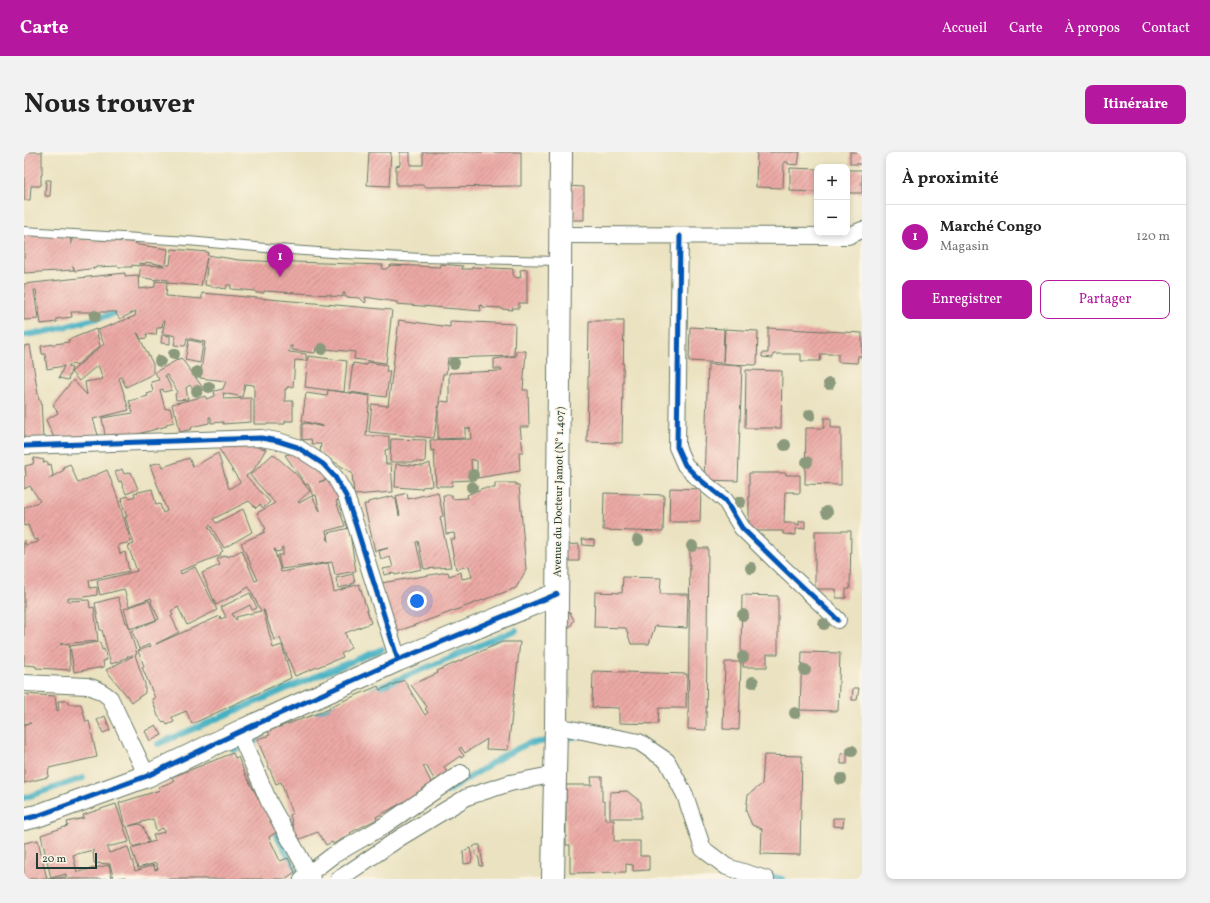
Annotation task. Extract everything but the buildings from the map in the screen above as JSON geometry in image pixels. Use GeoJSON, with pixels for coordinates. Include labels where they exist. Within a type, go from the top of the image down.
{"type":"FeatureCollection","features":[{"type":"Feature","properties":{"kind":"main road","name":"Avenue du Docteur Jamot (N° 1.407)"},"geometry":{"type":"LineString","coordinates":[[553,879],[556,774],[561,152]]}},
{"type":"Feature","properties":{"kind":"main road"},"geometry":{"type":"LineString","coordinates":[[24,819],[37,816],[147,776],[239,732],[398,660],[557,594]]}},
{"type":"Feature","properties":{"kind":"street"},"geometry":{"type":"LineString","coordinates":[[561,235],[848,236],[862,230]]}},
{"type":"Feature","properties":{"kind":"street"},"geometry":{"type":"LineString","coordinates":[[680,236],[677,447],[685,465],[698,478],[725,500],[742,528],[838,620]]}},
{"type":"Feature","properties":{"kind":"street"},"geometry":{"type":"LineString","coordinates":[[24,446],[261,438],[297,446],[323,464],[335,477],[346,496],[398,660]]}},
{"type":"Feature","properties":{"kind":"street"},"geometry":{"type":"LineString","coordinates":[[24,683],[87,686],[104,692],[110,698],[147,776]]}},
{"type":"Feature","properties":{"kind":"street"},"geometry":{"type":"LineString","coordinates":[[239,732],[270,804],[308,877],[332,856],[382,827],[461,773]]}},
{"type":"Feature","properties":{"kind":"street"},"geometry":{"type":"LineString","coordinates":[[556,737],[638,742],[667,761],[685,795],[703,849],[727,867],[766,879]]}},
{"type":"Feature","properties":{"kind":"street"},"geometry":{"type":"LineString","coordinates":[[340,879],[401,837],[467,797],[510,783],[556,774]]}},
{"type":"Feature","properties":{"kind":"lane"},"geometry":{"type":"LineString","coordinates":[[24,231],[188,241],[277,250],[422,258],[560,262]]}},
{"type":"Feature","properties":{"kind":"waterway"},"geometry":{"type":"LineString","coordinates":[[24,335],[45,332],[113,314]]}},
{"type":"Feature","properties":{"kind":"waterway"},"geometry":{"type":"LineString","coordinates":[[373,690],[516,630]]}},
{"type":"Feature","properties":{"kind":"waterway"},"geometry":{"type":"LineString","coordinates":[[158,744],[382,649]]}},
{"type":"Feature","properties":{"kind":"waterway"},"geometry":{"type":"LineString","coordinates":[[318,714],[337,706]]}},
{"type":"Feature","properties":{"kind":"waterway"},"geometry":{"type":"LineString","coordinates":[[447,792],[503,756],[527,744],[580,736]]}},
{"type":"Feature","properties":{"kind":"waterway"},"geometry":{"type":"LineString","coordinates":[[234,750],[263,738]]}},
{"type":"Feature","properties":{"kind":"waterway"},"geometry":{"type":"LineString","coordinates":[[24,798],[83,778]]}},
{"type":"Feature","properties":{"kind":"waterway"},"geometry":{"type":"LineString","coordinates":[[276,834],[300,877]]}},
{"type":"Feature","properties":{"kind":"waterway"},"geometry":{"type":"LineString","coordinates":[[766,875],[782,879]]}},
{"type":"Feature","properties":{"kind":"cycle path"},"geometry":{"type":"LineString","coordinates":[[680,236],[677,447],[685,465],[698,478],[725,500],[742,528],[838,620]]}},
{"type":"Feature","properties":{"kind":"cycle path"},"geometry":{"type":"LineString","coordinates":[[24,446],[261,438],[278,441],[297,447],[323,464],[335,477],[346,496],[398,660]]}},
{"type":"Feature","properties":{"kind":"cycle path"},"geometry":{"type":"LineString","coordinates":[[24,819],[37,816],[147,776],[239,732],[398,660],[557,594]]}},
{"type":"Feature","properties":{"kind":"place","name":"Marché Congo"},"geometry":{"type":"Point","coordinates":[280,277]}}]}
